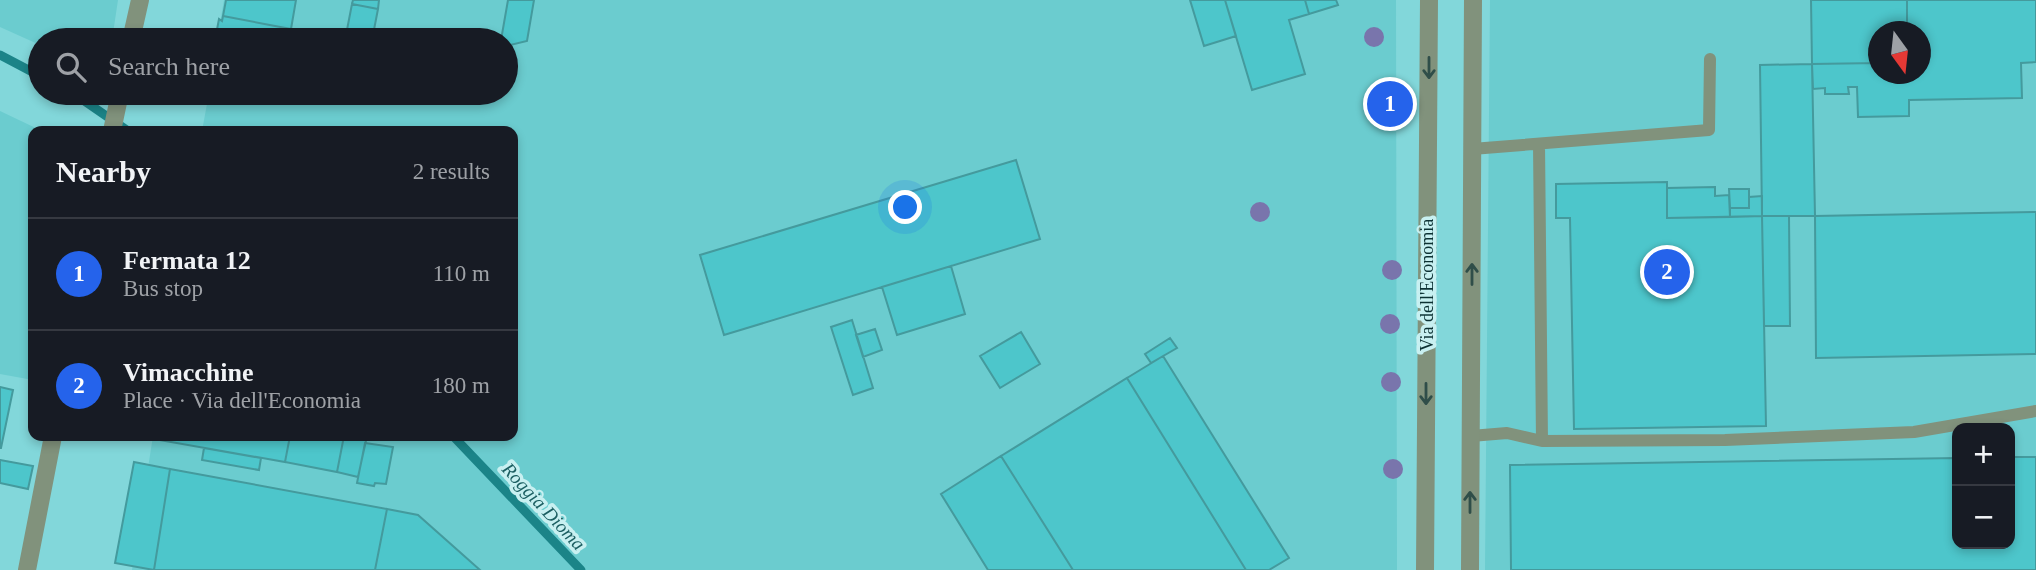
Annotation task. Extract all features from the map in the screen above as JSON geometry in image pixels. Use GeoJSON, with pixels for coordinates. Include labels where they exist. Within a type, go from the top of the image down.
{"type":"FeatureCollection","features":[{"type":"Feature","properties":{"kind":"street"},"geometry":{"type":"LineString","coordinates":[[134,28],[140,0]]}},
{"type":"Feature","properties":{"kind":"street","name":"Via dell'Economia"},"geometry":{"type":"LineString","coordinates":[[1425,570],[1429,0]]}},
{"type":"Feature","properties":{"kind":"street"},"geometry":{"type":"LineString","coordinates":[[1470,570],[1473,0]]}},
{"type":"Feature","properties":{"kind":"street"},"geometry":{"type":"LineString","coordinates":[[113,126],[117,105]]}},
{"type":"Feature","properties":{"kind":"street"},"geometry":{"type":"LineString","coordinates":[[27,570],[51,441]]}},
{"type":"Feature","properties":{"kind":"lane"},"geometry":{"type":"LineString","coordinates":[[1472,149],[1709,130],[1710,60]]}},
{"type":"Feature","properties":{"kind":"lane"},"geometry":{"type":"LineString","coordinates":[[1539,144],[1542,441]]}},
{"type":"Feature","properties":{"kind":"lane"},"geometry":{"type":"LineString","coordinates":[[1471,436],[1507,433],[1542,441],[1725,440],[1914,432],[2036,411]]}},
{"type":"Feature","properties":{"kind":"shaded area"},"geometry":{"type":"Polygon","coordinates":[[[0,0],[118,0],[114,28],[28,28],[28,40],[0,27],[0,0]]]}},
{"type":"Feature","properties":{"kind":"shaded area"},"geometry":{"type":"Polygon","coordinates":[[[224,0],[1396,0],[1397,570],[132,570],[152,441],[518,441],[518,126],[203,126],[207,105],[518,105],[518,28],[219,28],[224,0]]]}},
{"type":"Feature","properties":{"kind":"shaded area"},"geometry":{"type":"Polygon","coordinates":[[[1490,0],[2036,0],[2036,570],[1485,570],[1490,0]]]}},
{"type":"Feature","properties":{"kind":"shaded area"},"geometry":{"type":"Polygon","coordinates":[[[0,111],[32,126],[28,126],[28,379],[0,374],[0,111]]]}},
{"type":"Feature","properties":{"kind":"building"},"geometry":{"type":"Polygon","coordinates":[[[226,0],[296,0],[291,28],[223,16],[226,0]]]}},
{"type":"Feature","properties":{"kind":"building"},"geometry":{"type":"Polygon","coordinates":[[[353,0],[379,0],[378,9],[352,4],[353,0]]]}},
{"type":"Feature","properties":{"kind":"building"},"geometry":{"type":"Polygon","coordinates":[[[508,0],[534,0],[527,41],[518,43],[518,28],[503,28],[508,0]]]}},
{"type":"Feature","properties":{"kind":"building"},"geometry":{"type":"Polygon","coordinates":[[[1190,0],[1225,0],[1236,36],[1204,46],[1190,0]]]}},
{"type":"Feature","properties":{"kind":"building"},"geometry":{"type":"Polygon","coordinates":[[[1225,0],[1305,0],[1309,14],[1289,20],[1305,74],[1252,90],[1225,0]]]}},
{"type":"Feature","properties":{"kind":"building"},"geometry":{"type":"Polygon","coordinates":[[[1305,0],[1336,0],[1338,5],[1309,14],[1305,0]]]}},
{"type":"Feature","properties":{"kind":"building"},"geometry":{"type":"Polygon","coordinates":[[[1811,0],[1907,0],[1907,21],[1868,21],[1868,63],[1812,64],[1811,0]]]}},
{"type":"Feature","properties":{"kind":"building"},"geometry":{"type":"Polygon","coordinates":[[[1907,0],[2036,0],[2036,62],[2021,63],[2022,98],[1909,100],[1909,116],[1858,117],[1857,87],[1848,87],[1849,94],[1825,94],[1825,88],[1813,89],[1812,64],[1868,63],[1868,84],[1931,84],[1931,21],[1907,21],[1907,0]]]}},
{"type":"Feature","properties":{"kind":"building"},"geometry":{"type":"Polygon","coordinates":[[[352,4],[378,9],[374,28],[347,28],[352,4]]]}},
{"type":"Feature","properties":{"kind":"building"},"geometry":{"type":"Polygon","coordinates":[[[223,16],[286,28],[217,28],[219,19],[222,21],[223,16]]]}},
{"type":"Feature","properties":{"kind":"building"},"geometry":{"type":"Polygon","coordinates":[[[1812,64],[1815,216],[1762,216],[1760,65],[1812,64]]]}},
{"type":"Feature","properties":{"kind":"building"},"geometry":{"type":"Polygon","coordinates":[[[1016,160],[1040,239],[724,335],[700,255],[1016,160]]]}},
{"type":"Feature","properties":{"kind":"building"},"geometry":{"type":"Polygon","coordinates":[[[1667,182],[1667,218],[1762,216],[1766,426],[1574,429],[1570,218],[1556,218],[1556,184],[1667,182]]]}},
{"type":"Feature","properties":{"kind":"building"},"geometry":{"type":"Polygon","coordinates":[[[1715,187],[1715,196],[1729,195],[1730,217],[1667,218],[1667,188],[1715,187]]]}},
{"type":"Feature","properties":{"kind":"building"},"geometry":{"type":"Polygon","coordinates":[[[1729,189],[1749,189],[1749,208],[1730,208],[1729,189]]]}},
{"type":"Feature","properties":{"kind":"building"},"geometry":{"type":"Polygon","coordinates":[[[1762,196],[1762,216],[1730,217],[1730,208],[1749,208],[1749,197],[1762,196]]]}},
{"type":"Feature","properties":{"kind":"building"},"geometry":{"type":"Polygon","coordinates":[[[2036,212],[2036,354],[1816,358],[1815,216],[2036,212]]]}},
{"type":"Feature","properties":{"kind":"building"},"geometry":{"type":"Polygon","coordinates":[[[1762,216],[1789,216],[1790,326],[1764,326],[1762,216]]]}},
{"type":"Feature","properties":{"kind":"building"},"geometry":{"type":"Polygon","coordinates":[[[951,266],[965,314],[897,335],[882,287],[951,266]]]}},
{"type":"Feature","properties":{"kind":"building"},"geometry":{"type":"Polygon","coordinates":[[[852,320],[873,388],[853,395],[831,327],[852,320]]]}},
{"type":"Feature","properties":{"kind":"building"},"geometry":{"type":"Polygon","coordinates":[[[875,329],[882,350],[863,357],[856,335],[875,329]]]}},
{"type":"Feature","properties":{"kind":"building"},"geometry":{"type":"Polygon","coordinates":[[[1021,332],[1040,364],[1000,388],[980,356],[1021,332]]]}},
{"type":"Feature","properties":{"kind":"building"},"geometry":{"type":"Polygon","coordinates":[[[1170,338],[1177,348],[1151,363],[1145,354],[1170,338]]]}},
{"type":"Feature","properties":{"kind":"building"},"geometry":{"type":"Polygon","coordinates":[[[1163,356],[1289,558],[1269,570],[1246,570],[1127,378],[1163,356]]]}},
{"type":"Feature","properties":{"kind":"building"},"geometry":{"type":"Polygon","coordinates":[[[1127,378],[1246,570],[1073,570],[1001,456],[1127,378]]]}},
{"type":"Feature","properties":{"kind":"building"},"geometry":{"type":"Polygon","coordinates":[[[0,387],[13,390],[1,448],[0,448],[0,387]]]}},
{"type":"Feature","properties":{"kind":"building"},"geometry":{"type":"Polygon","coordinates":[[[165,441],[289,441],[285,462],[165,441]]]}},
{"type":"Feature","properties":{"kind":"building"},"geometry":{"type":"Polygon","coordinates":[[[289,441],[343,441],[337,472],[285,462],[289,441]]]}},
{"type":"Feature","properties":{"kind":"building"},"geometry":{"type":"Polygon","coordinates":[[[343,441],[366,441],[358,477],[337,472],[343,441]]]}},
{"type":"Feature","properties":{"kind":"building"},"geometry":{"type":"Polygon","coordinates":[[[365,443],[393,447],[386,484],[375,483],[374,486],[357,483],[365,443]]]}},
{"type":"Feature","properties":{"kind":"building"},"geometry":{"type":"Polygon","coordinates":[[[204,448],[261,458],[259,470],[202,460],[204,448]]]}},
{"type":"Feature","properties":{"kind":"building"},"geometry":{"type":"Polygon","coordinates":[[[1001,456],[1073,570],[988,570],[941,494],[1001,456]]]}},
{"type":"Feature","properties":{"kind":"building"},"geometry":{"type":"Polygon","coordinates":[[[2015,457],[2036,457],[2036,570],[1511,570],[1510,465],[1952,458],[1952,549],[2015,549],[2015,457]]]}},
{"type":"Feature","properties":{"kind":"building"},"geometry":{"type":"Polygon","coordinates":[[[0,460],[33,466],[28,489],[0,483],[0,460]]]}},
{"type":"Feature","properties":{"kind":"building"},"geometry":{"type":"Polygon","coordinates":[[[134,462],[170,469],[154,570],[115,563],[134,462]]]}},
{"type":"Feature","properties":{"kind":"building"},"geometry":{"type":"Polygon","coordinates":[[[170,469],[387,509],[375,570],[154,570],[170,469]]]}},
{"type":"Feature","properties":{"kind":"building"},"geometry":{"type":"Polygon","coordinates":[[[387,509],[418,515],[480,570],[375,570],[387,509]]]}},
{"type":"Feature","properties":{"kind":"waterway","name":"Roggia Dioma"},"geometry":{"type":"LineString","coordinates":[[0,55],[28,70]]}},
{"type":"Feature","properties":{"kind":"waterway","name":"Roggia Dioma"},"geometry":{"type":"LineString","coordinates":[[90,105],[121,126]]}},
{"type":"Feature","properties":{"kind":"waterway","name":"Roggia Dioma"},"geometry":{"type":"LineString","coordinates":[[458,441],[581,570]]}},
{"type":"Feature","properties":{"kind":"place","name":"Fermata 12"},"geometry":{"type":"Point","coordinates":[1390,104]}},
{"type":"Feature","properties":{"kind":"place","name":"Vimacchine"},"geometry":{"type":"Point","coordinates":[1667,272]}}]}
